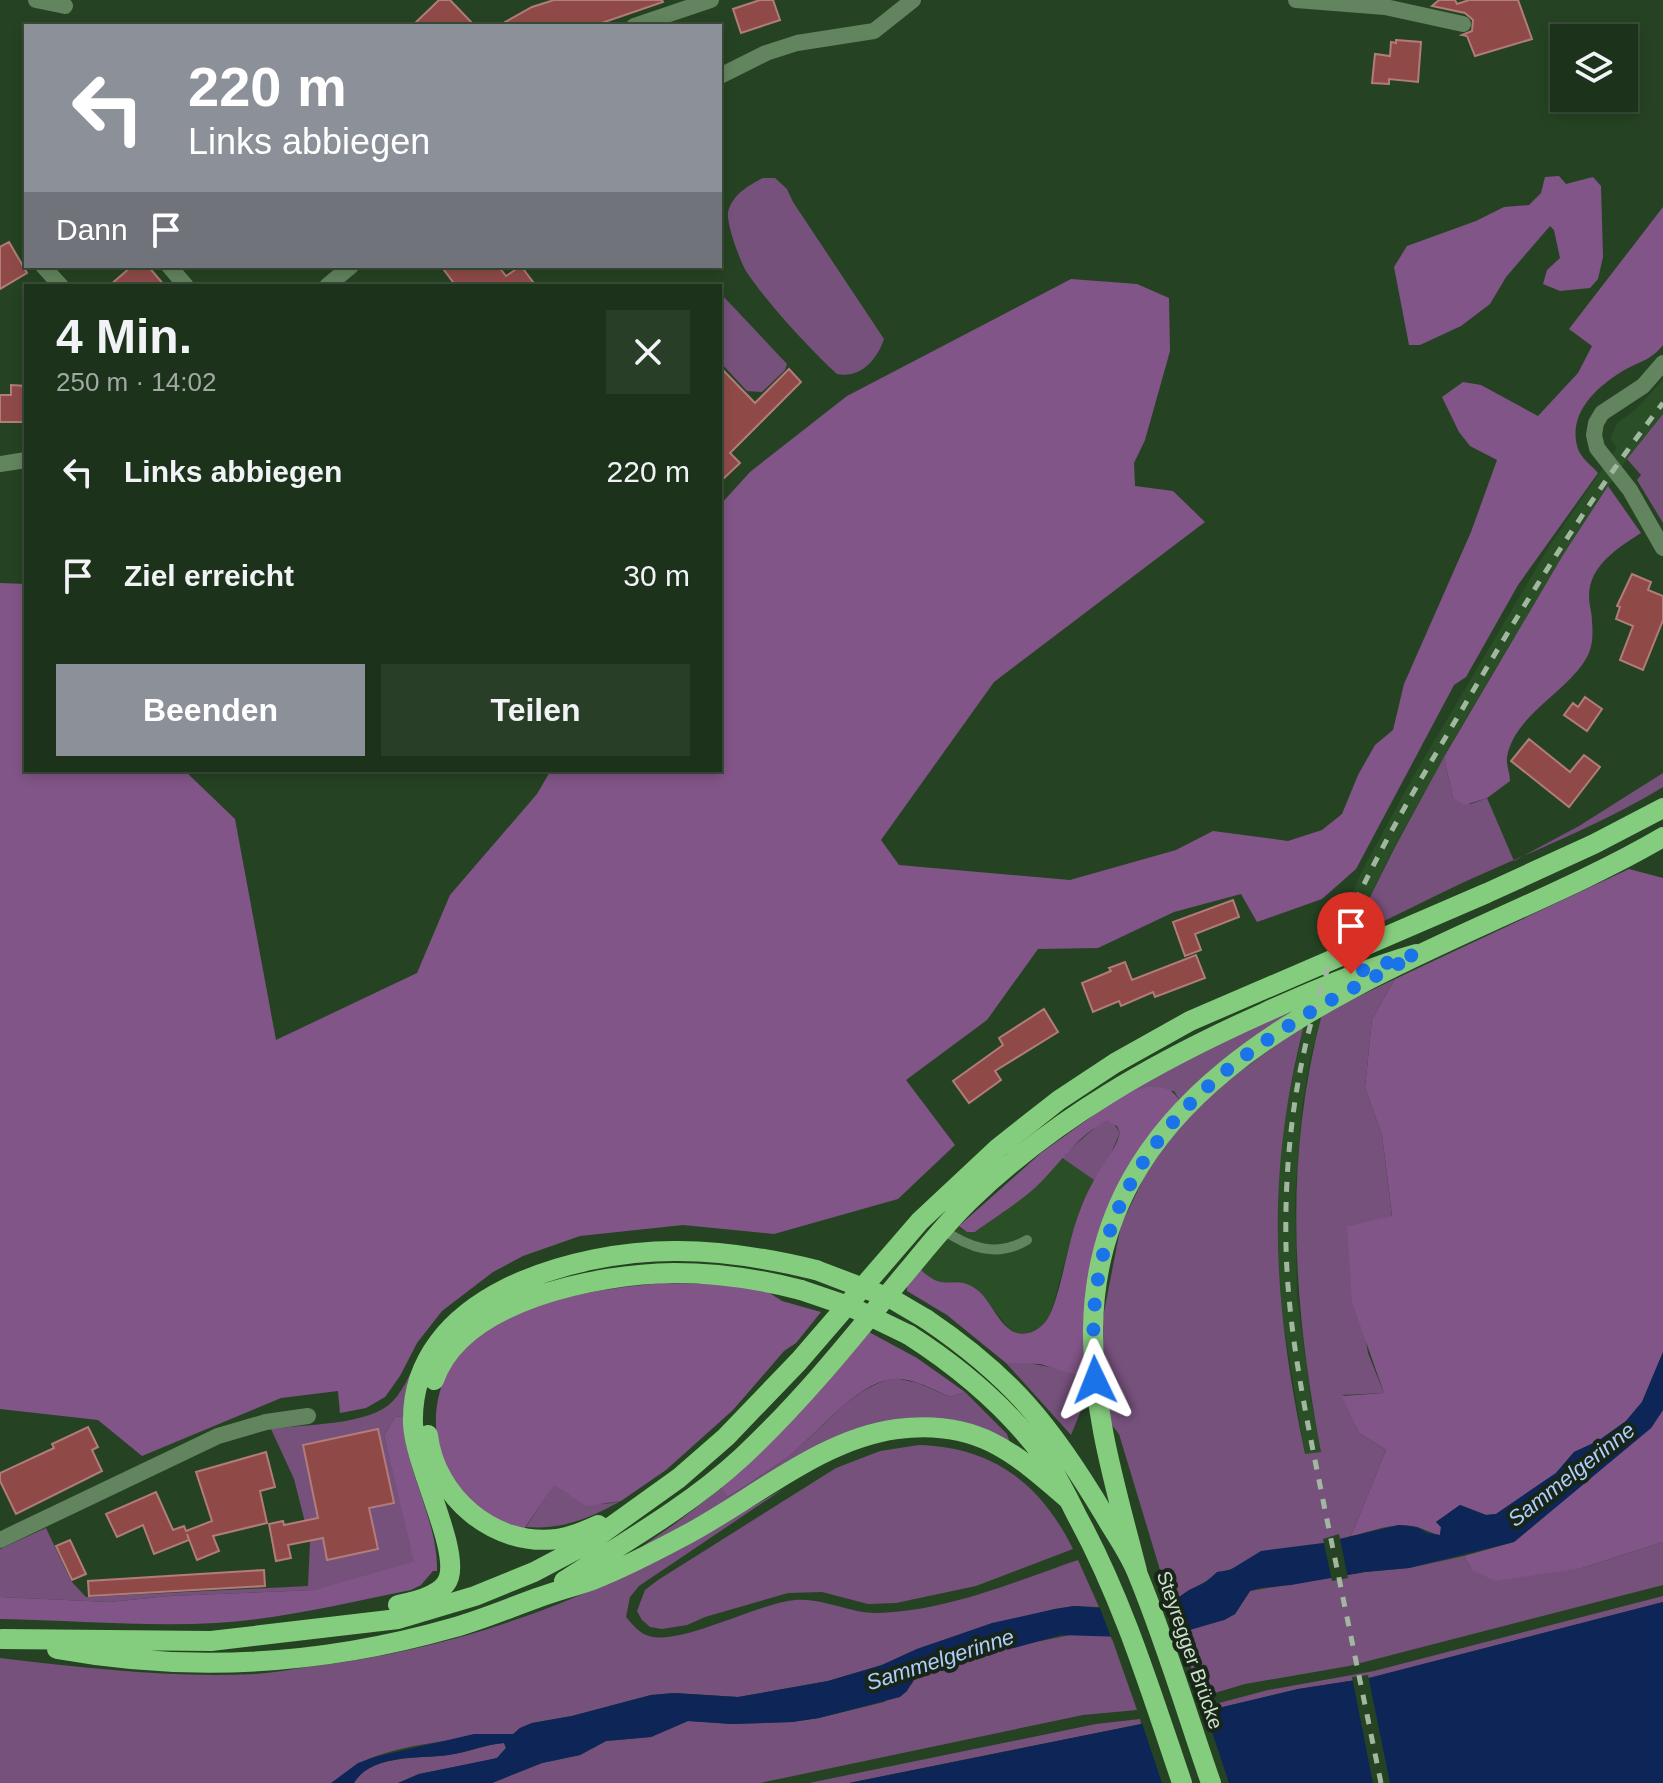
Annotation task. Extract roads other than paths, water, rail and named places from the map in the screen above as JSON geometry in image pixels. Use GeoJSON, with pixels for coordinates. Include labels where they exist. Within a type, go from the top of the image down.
{"type":"FeatureCollection","features":[{"type":"Feature","properties":{"kind":"main road"},"geometry":{"type":"LineString","coordinates":[[1069,1500],[1015,1454],[984,1438],[935,1428],[881,1431],[829,1451],[698,1528],[624,1566],[456,1627],[378,1647],[291,1660],[188,1663],[105,1657],[2,1639],[211,1641],[398,1619],[437,1609],[507,1584],[587,1544],[691,1468],[765,1399],[920,1221],[1018,1131],[1059,1100],[1115,1063],[1190,1021],[1487,893],[1594,844],[1663,808]]}},
{"type":"Feature","properties":{"kind":"main road"},"geometry":{"type":"LineString","coordinates":[[1137,1571],[1098,1408],[1094,1314],[1105,1250],[1119,1210],[1136,1174],[1157,1141],[1186,1106],[1237,1061],[1314,1010],[1416,954],[1597,873],[1663,837]]}},
{"type":"Feature","properties":{"kind":"main road"},"geometry":{"type":"LineString","coordinates":[[537,1598],[692,1499],[742,1457],[823,1372],[942,1229],[970,1200],[1040,1139],[1174,1055],[1336,980],[1416,954]]}},
{"type":"Feature","properties":{"kind":"main road","name":"Steyregger Brücke"},"geometry":{"type":"LineString","coordinates":[[338,1625],[426,1597],[447,1583],[450,1559],[415,1443],[414,1406],[426,1365],[438,1344],[486,1298],[530,1278],[571,1265],[653,1252],[729,1254],[784,1262],[816,1270],[892,1299],[926,1319],[978,1356],[1018,1393],[1054,1436],[1137,1571],[1211,1783]]}},
{"type":"Feature","properties":{"kind":"main road"},"geometry":{"type":"LineString","coordinates":[[642,1504],[588,1530],[557,1539],[517,1537],[477,1519],[448,1489],[429,1442],[427,1416],[431,1389],[446,1359],[471,1331],[511,1307],[564,1288],[648,1274],[701,1274],[758,1280],[801,1290],[851,1307],[909,1335],[952,1363],[1003,1409],[1045,1459],[1111,1585],[1182,1783]]}},
{"type":"Feature","properties":{"kind":"street"},"geometry":{"type":"LineString","coordinates":[[36,0],[65,6]]}},
{"type":"Feature","properties":{"kind":"street"},"geometry":{"type":"LineString","coordinates":[[646,24],[711,0]]}},
{"type":"Feature","properties":{"kind":"street"},"geometry":{"type":"LineString","coordinates":[[722,75],[766,53],[797,43],[874,31],[913,0]]}},
{"type":"Feature","properties":{"kind":"street"},"geometry":{"type":"LineString","coordinates":[[1296,0],[1385,7],[1463,24]]}},
{"type":"Feature","properties":{"kind":"street"},"geometry":{"type":"LineString","coordinates":[[45,268],[59,284]]}},
{"type":"Feature","properties":{"kind":"street"},"geometry":{"type":"LineString","coordinates":[[171,268],[184,284]]}},
{"type":"Feature","properties":{"kind":"street"},"geometry":{"type":"LineString","coordinates":[[329,284],[349,268]]}},
{"type":"Feature","properties":{"kind":"street"},"geometry":{"type":"LineString","coordinates":[[1663,363],[1643,386],[1602,413],[1594,435],[1597,448],[1630,490],[1663,548]]}},
{"type":"Feature","properties":{"kind":"street"},"geometry":{"type":"LineString","coordinates":[[0,464],[24,460]]}},
{"type":"Feature","properties":{"kind":"street"},"geometry":{"type":"LineString","coordinates":[[0,1540],[218,1436],[266,1422],[308,1416]]}},
{"type":"Feature","properties":{"kind":"lane"},"geometry":{"type":"LineString","coordinates":[[942,1229],[962,1243],[977,1248],[1007,1248],[1027,1240]]}},
{"type":"Feature","properties":{"kind":"water","name":"Sammelgerinne"},"geometry":{"type":"Polygon","coordinates":[[[1663,1352],[1663,1410],[1651,1428],[1514,1542],[1409,1568],[1259,1588],[1250,1591],[1235,1614],[1190,1630],[1124,1637],[1061,1635],[991,1651],[954,1667],[916,1676],[900,1697],[819,1718],[732,1724],[688,1721],[651,1737],[606,1741],[580,1755],[542,1763],[492,1783],[398,1783],[419,1774],[497,1758],[506,1748],[504,1743],[454,1754],[385,1762],[362,1773],[354,1783],[331,1783],[358,1763],[375,1757],[474,1734],[513,1734],[532,1723],[651,1695],[674,1693],[738,1697],[828,1681],[882,1665],[917,1649],[992,1623],[1055,1609],[1074,1606],[1115,1609],[1156,1607],[1170,1603],[1217,1572],[1230,1570],[1261,1551],[1323,1543],[1399,1525],[1440,1535],[1441,1527],[1436,1522],[1460,1505],[1486,1515],[1496,1514],[1556,1473],[1574,1452],[1598,1441],[1626,1421],[1642,1402],[1663,1352]]]}},
{"type":"Feature","properties":{"kind":"water"},"geometry":{"type":"Polygon","coordinates":[[[1663,1602],[1663,1783],[849,1783],[1206,1711],[1298,1689],[1369,1678],[1663,1602]]]}},
{"type":"Feature","properties":{"kind":"railway"},"geometry":{"type":"LineString","coordinates":[[1381,1783],[1311,1441],[1290,1312],[1286,1246],[1287,1173],[1301,1065],[1331,960],[1360,891],[1395,825],[1538,583],[1663,403]]}}]}
